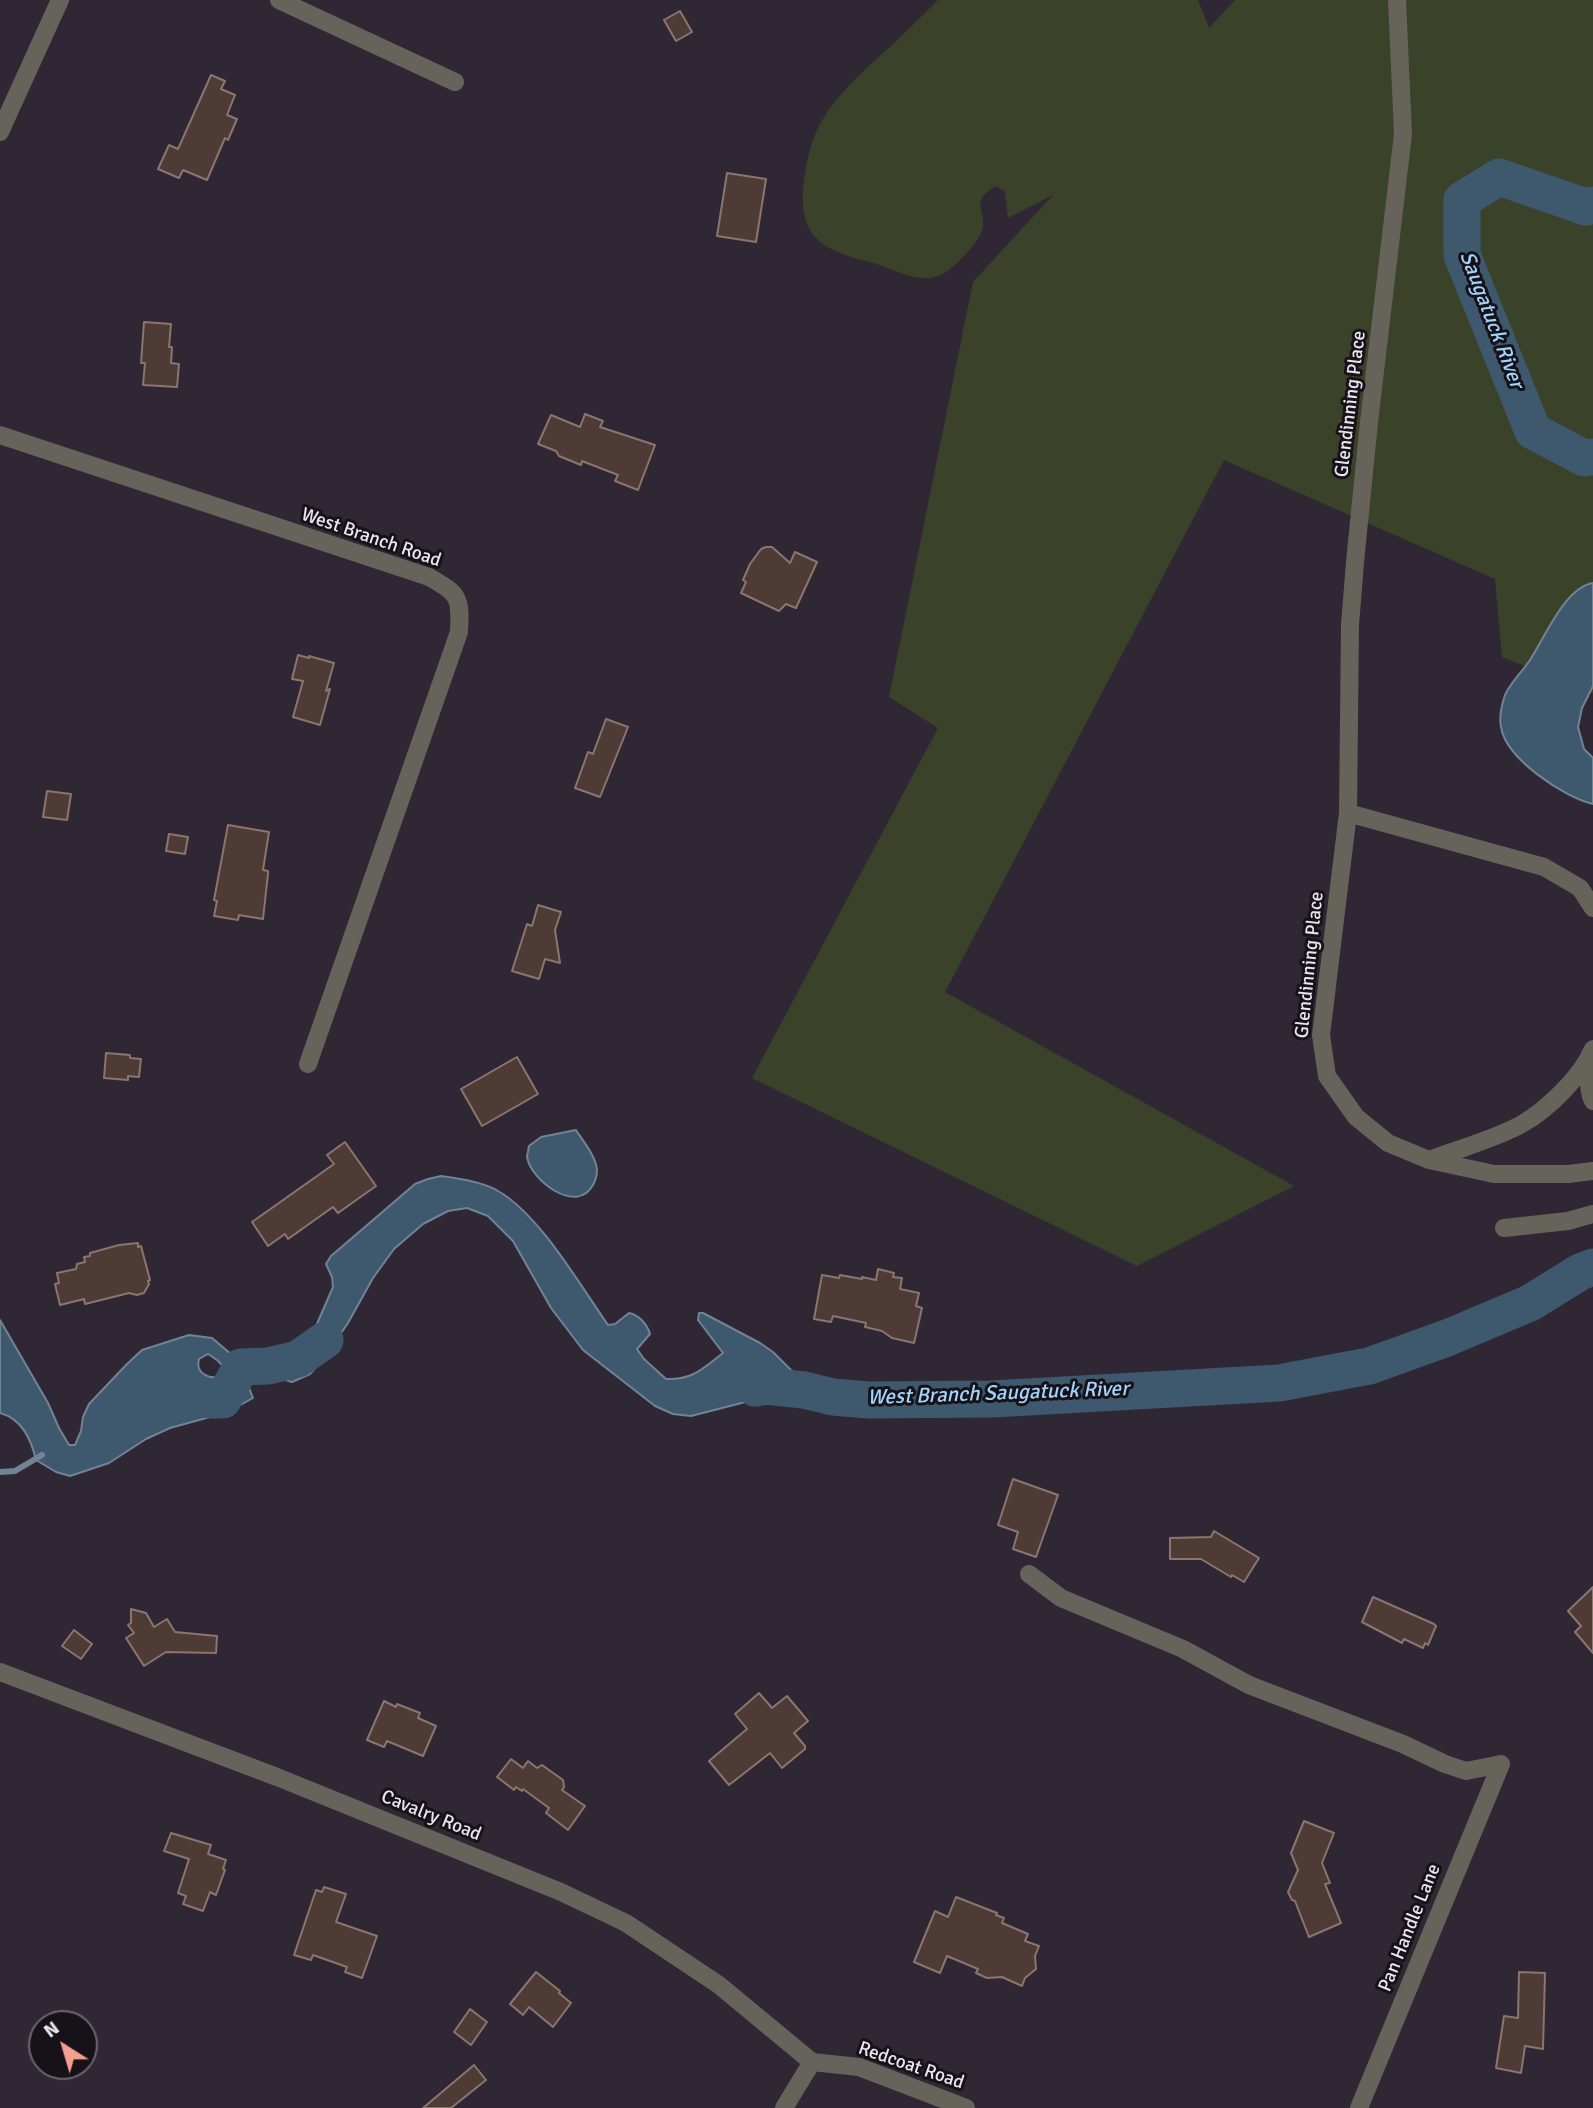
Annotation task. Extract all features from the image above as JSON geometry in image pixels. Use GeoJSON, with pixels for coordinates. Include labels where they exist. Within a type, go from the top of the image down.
{"type":"FeatureCollection","features":[{"type":"Feature","properties":{"kind":"street"},"geometry":{"type":"LineString","coordinates":[[0,132],[60,0]]}},
{"type":"Feature","properties":{"kind":"street"},"geometry":{"type":"LineString","coordinates":[[279,0],[455,82]]}},
{"type":"Feature","properties":{"kind":"street","name":"Glendinning Place"},"geometry":{"type":"LineString","coordinates":[[1397,0],[1403,134],[1367,435],[1350,625],[1348,813],[1321,1035],[1327,1076],[1356,1117],[1388,1143],[1429,1160],[1494,1174],[1568,1174],[1593,1171]]}},
{"type":"Feature","properties":{"kind":"street","name":"West Branch Road"},"geometry":{"type":"LineString","coordinates":[[0,435],[429,578],[450,589],[458,599],[459,632],[308,1064]]}},
{"type":"Feature","properties":{"kind":"street"},"geometry":{"type":"LineString","coordinates":[[1348,813],[1544,867],[1580,888],[1593,908]]}},
{"type":"Feature","properties":{"kind":"street"},"geometry":{"type":"LineString","coordinates":[[1429,1160],[1522,1124],[1558,1096],[1590,1055]]}},
{"type":"Feature","properties":{"kind":"street"},"geometry":{"type":"LineString","coordinates":[[1590,1055],[1589,1094],[1593,1101]]}},
{"type":"Feature","properties":{"kind":"street"},"geometry":{"type":"LineString","coordinates":[[1504,1228],[1568,1221],[1593,1214]]}},
{"type":"Feature","properties":{"kind":"street","name":"Pan Handle Lane"},"geometry":{"type":"LineString","coordinates":[[1029,1574],[1061,1598],[1183,1649],[1249,1685],[1403,1744],[1445,1764],[1466,1771],[1501,1764],[1359,2108]]}},
{"type":"Feature","properties":{"kind":"street","name":"Cavalry Road"},"geometry":{"type":"LineString","coordinates":[[0,1672],[277,1777],[561,1892],[626,1923],[719,1984],[813,2062]]}},
{"type":"Feature","properties":{"kind":"street"},"geometry":{"type":"LineString","coordinates":[[783,2108],[813,2062]]}},
{"type":"Feature","properties":{"kind":"street","name":"Redcoat Road"},"geometry":{"type":"LineString","coordinates":[[813,2062],[859,2067],[966,2108]]}},
{"type":"Feature","properties":{"kind":"green space"},"geometry":{"type":"Polygon","coordinates":[[[938,0],[1198,0],[1209,28],[1235,0],[1593,0],[1593,693],[1502,657],[1495,579],[1224,460],[945,992],[1294,1186],[1137,1266],[752,1078],[938,728],[889,697],[973,282],[1053,195],[1008,218],[1005,191],[995,186],[981,201],[983,227],[973,245],[946,272],[928,278],[908,275],[835,251],[823,244],[807,224],[803,194],[805,174],[815,135],[822,121],[848,86],[938,0]]]}},
{"type":"Feature","properties":{"kind":"water"},"geometry":{"type":"Polygon","coordinates":[[[1593,583],[1593,686],[1582,708],[1578,727],[1584,749],[1593,758],[1593,804],[1567,794],[1525,764],[1505,739],[1500,719],[1507,690],[1530,660],[1556,615],[1573,594],[1593,583]]]}},
{"type":"Feature","properties":{"kind":"water"},"geometry":{"type":"Polygon","coordinates":[[[576,1130],[591,1153],[597,1169],[593,1185],[586,1193],[577,1197],[566,1196],[545,1184],[530,1166],[527,1157],[529,1146],[541,1137],[576,1130]]]}},
{"type":"Feature","properties":{"kind":"water"},"geometry":{"type":"Polygon","coordinates":[[[441,1176],[485,1185],[498,1191],[529,1216],[558,1252],[608,1325],[615,1324],[629,1313],[642,1320],[650,1334],[637,1349],[666,1379],[690,1375],[703,1369],[723,1353],[698,1320],[699,1313],[703,1313],[760,1343],[791,1370],[809,1380],[799,1401],[765,1397],[691,1416],[673,1414],[655,1406],[583,1350],[551,1308],[513,1241],[488,1216],[467,1208],[448,1211],[423,1224],[394,1249],[324,1358],[310,1374],[292,1382],[284,1379],[279,1371],[283,1359],[290,1358],[305,1347],[333,1287],[326,1264],[331,1256],[415,1184],[441,1176]]]}},
{"type":"Feature","properties":{"kind":"water"},"geometry":{"type":"Polygon","coordinates":[[[0,1320],[69,1445],[75,1445],[89,1404],[142,1350],[189,1335],[212,1338],[231,1354],[241,1367],[253,1398],[228,1412],[170,1428],[146,1439],[109,1463],[70,1476],[56,1472],[36,1460],[20,1425],[0,1413],[0,1320]],[[208,1354],[199,1359],[199,1369],[204,1375],[222,1376],[225,1368],[208,1354]]]}},
{"type":"Feature","properties":{"kind":"building"},"geometry":{"type":"Polygon","coordinates":[[[680,11],[692,32],[676,41],[664,20],[680,11]]]}},
{"type":"Feature","properties":{"kind":"building"},"geometry":{"type":"Polygon","coordinates":[[[211,75],[225,81],[221,89],[235,95],[227,115],[237,119],[228,140],[225,138],[207,180],[183,170],[179,178],[158,169],[169,145],[178,149],[211,75]]]}},
{"type":"Feature","properties":{"kind":"building"},"geometry":{"type":"Polygon","coordinates":[[[727,173],[766,179],[756,242],[717,236],[727,173]]]}},
{"type":"Feature","properties":{"kind":"building"},"geometry":{"type":"Polygon","coordinates":[[[144,322],[171,324],[171,363],[179,364],[177,387],[143,385],[145,363],[141,363],[144,322]]]}},
{"type":"Feature","properties":{"kind":"building"},"geometry":{"type":"Polygon","coordinates":[[[585,414],[603,421],[600,427],[655,445],[638,490],[615,481],[618,475],[582,461],[581,465],[538,444],[551,415],[580,427],[585,414]]]}},
{"type":"Feature","properties":{"kind":"building"},"geometry":{"type":"Polygon","coordinates":[[[772,547],[790,563],[795,552],[817,562],[796,608],[786,604],[779,611],[741,593],[750,564],[761,549],[772,547]]]}},
{"type":"Feature","properties":{"kind":"building"},"geometry":{"type":"Polygon","coordinates":[[[298,655],[334,663],[320,725],[293,717],[303,681],[292,679],[298,655]]]}},
{"type":"Feature","properties":{"kind":"building"},"geometry":{"type":"Polygon","coordinates":[[[606,719],[628,727],[600,797],[575,788],[588,752],[593,754],[606,719]]]}},
{"type":"Feature","properties":{"kind":"building"},"geometry":{"type":"Polygon","coordinates":[[[47,791],[71,794],[67,820],[43,817],[47,791]]]}},
{"type":"Feature","properties":{"kind":"building"},"geometry":{"type":"Polygon","coordinates":[[[228,825],[269,832],[263,870],[268,871],[268,874],[263,919],[239,915],[238,920],[214,916],[217,901],[214,900],[228,825]]]}},
{"type":"Feature","properties":{"kind":"building"},"geometry":{"type":"Polygon","coordinates":[[[169,834],[188,837],[185,854],[166,851],[169,834]]]}},
{"type":"Feature","properties":{"kind":"building"},"geometry":{"type":"Polygon","coordinates":[[[538,905],[561,912],[555,930],[560,963],[545,959],[539,979],[512,971],[527,924],[532,926],[538,905]]]}},
{"type":"Feature","properties":{"kind":"building"},"geometry":{"type":"Polygon","coordinates":[[[106,1053],[141,1059],[139,1077],[128,1076],[128,1080],[104,1078],[106,1053]]]}},
{"type":"Feature","properties":{"kind":"building"},"geometry":{"type":"Polygon","coordinates":[[[517,1057],[538,1094],[482,1126],[461,1089],[517,1057]]]}},
{"type":"Feature","properties":{"kind":"building"},"geometry":{"type":"Polygon","coordinates":[[[345,1142],[376,1186],[338,1213],[333,1207],[288,1239],[285,1234],[268,1246],[252,1222],[334,1164],[327,1155],[345,1142]]]}},
{"type":"Feature","properties":{"kind":"building"},"geometry":{"type":"Polygon","coordinates":[[[138,1243],[150,1280],[144,1293],[129,1293],[85,1304],[84,1299],[60,1305],[55,1284],[59,1283],[57,1273],[76,1269],[77,1264],[85,1262],[84,1257],[90,1256],[90,1253],[138,1243]]]}},
{"type":"Feature","properties":{"kind":"building"},"geometry":{"type":"Polygon","coordinates":[[[878,1269],[894,1273],[893,1277],[902,1278],[900,1289],[919,1293],[916,1306],[922,1308],[914,1343],[865,1327],[866,1323],[833,1316],[831,1322],[814,1319],[822,1275],[876,1280],[878,1269]]]}},
{"type":"Feature","properties":{"kind":"building"},"geometry":{"type":"Polygon","coordinates":[[[1013,1479],[1058,1495],[1036,1557],[1013,1549],[1018,1532],[998,1525],[1013,1479]]]}},
{"type":"Feature","properties":{"kind":"building"},"geometry":{"type":"Polygon","coordinates":[[[1214,1531],[1259,1558],[1244,1582],[1201,1559],[1170,1559],[1170,1538],[1211,1537],[1214,1531]]]}},
{"type":"Feature","properties":{"kind":"building"},"geometry":{"type":"Polygon","coordinates":[[[1593,1587],[1593,1653],[1575,1632],[1581,1626],[1568,1611],[1593,1587]]]}},
{"type":"Feature","properties":{"kind":"building"},"geometry":{"type":"Polygon","coordinates":[[[1373,1597],[1434,1624],[1436,1626],[1428,1645],[1425,1643],[1423,1648],[1404,1639],[1402,1643],[1362,1622],[1373,1597]]]}},
{"type":"Feature","properties":{"kind":"building"},"geometry":{"type":"Polygon","coordinates":[[[131,1609],[146,1613],[154,1627],[167,1619],[175,1632],[217,1636],[216,1653],[166,1652],[144,1666],[126,1638],[134,1633],[128,1625],[131,1623],[131,1609]]]}},
{"type":"Feature","properties":{"kind":"building"},"geometry":{"type":"Polygon","coordinates":[[[74,1630],[92,1644],[81,1659],[62,1646],[74,1630]]]}},
{"type":"Feature","properties":{"kind":"building"},"geometry":{"type":"Polygon","coordinates":[[[759,1693],[772,1708],[787,1696],[808,1721],[794,1733],[805,1749],[782,1768],[770,1753],[729,1785],[709,1761],[747,1729],[735,1714],[759,1693]]]}},
{"type":"Feature","properties":{"kind":"building"},"geometry":{"type":"Polygon","coordinates":[[[384,1701],[420,1713],[418,1718],[436,1726],[423,1756],[387,1741],[384,1747],[367,1740],[384,1701]]]}},
{"type":"Feature","properties":{"kind":"building"},"geometry":{"type":"Polygon","coordinates":[[[511,1759],[523,1768],[528,1761],[537,1768],[542,1765],[563,1780],[562,1790],[585,1806],[568,1830],[546,1813],[549,1808],[523,1789],[522,1791],[516,1787],[514,1790],[497,1777],[511,1759]]]}},
{"type":"Feature","properties":{"kind":"building"},"geometry":{"type":"Polygon","coordinates":[[[1304,1821],[1334,1833],[1322,1863],[1330,1883],[1325,1884],[1341,1923],[1309,1937],[1295,1901],[1288,1892],[1298,1870],[1291,1853],[1304,1821]]]}},
{"type":"Feature","properties":{"kind":"building"},"geometry":{"type":"Polygon","coordinates":[[[171,1833],[211,1845],[208,1854],[226,1860],[216,1895],[210,1892],[203,1911],[183,1904],[186,1896],[178,1893],[189,1859],[164,1851],[171,1833]]]}},
{"type":"Feature","properties":{"kind":"building"},"geometry":{"type":"Polygon","coordinates":[[[324,1887],[346,1894],[336,1922],[377,1936],[362,1978],[345,1972],[347,1967],[313,1955],[311,1960],[294,1955],[316,1890],[322,1892],[324,1887]]]}},
{"type":"Feature","properties":{"kind":"building"},"geometry":{"type":"Polygon","coordinates":[[[956,1897],[997,1913],[996,1915],[1004,1918],[1002,1923],[1028,1934],[1025,1941],[1039,1946],[1035,1956],[1036,1969],[1025,1978],[1022,1986],[1002,1977],[987,1978],[976,1973],[978,1969],[947,1956],[940,1973],[914,1962],[935,1911],[948,1917],[956,1897]]]}},
{"type":"Feature","properties":{"kind":"building"},"geometry":{"type":"Polygon","coordinates":[[[536,1972],[571,2003],[553,2027],[529,2007],[523,2015],[510,2004],[536,1972]]]}},
{"type":"Feature","properties":{"kind":"building"},"geometry":{"type":"Polygon","coordinates":[[[1519,1972],[1545,1973],[1543,2049],[1525,2046],[1521,2073],[1496,2068],[1504,2016],[1518,2018],[1519,1972]]]}},
{"type":"Feature","properties":{"kind":"building"},"geometry":{"type":"Polygon","coordinates":[[[470,2009],[487,2022],[471,2045],[454,2032],[470,2009]]]}},
{"type":"Feature","properties":{"kind":"building"},"geometry":{"type":"Polygon","coordinates":[[[474,2065],[486,2080],[451,2108],[423,2108],[474,2065]]]}},
{"type":"Feature","properties":{"kind":"waterway","name":"Saugatuck River"},"geometry":{"type":"LineString","coordinates":[[1593,205],[1586,207],[1499,177],[1462,200],[1462,255],[1533,431],[1584,458],[1593,457]]}},
{"type":"Feature","properties":{"kind":"waterway","name":"West Branch Saugatuck River"},"geometry":{"type":"LineString","coordinates":[[755,1388],[765,1386],[804,1390],[833,1397],[869,1400],[992,1399],[1279,1383],[1369,1366],[1447,1338],[1530,1303],[1580,1272],[1593,1267]]}},
{"type":"Feature","properties":{"kind":"waterway","name":"West Branch Saugatuck River"},"geometry":{"type":"LineString","coordinates":[[209,1400],[223,1400],[241,1367],[268,1366],[298,1359],[325,1340]]}},
{"type":"Feature","properties":{"kind":"waterway"},"geometry":{"type":"LineString","coordinates":[[0,1472],[15,1471],[42,1455]]}}]}
